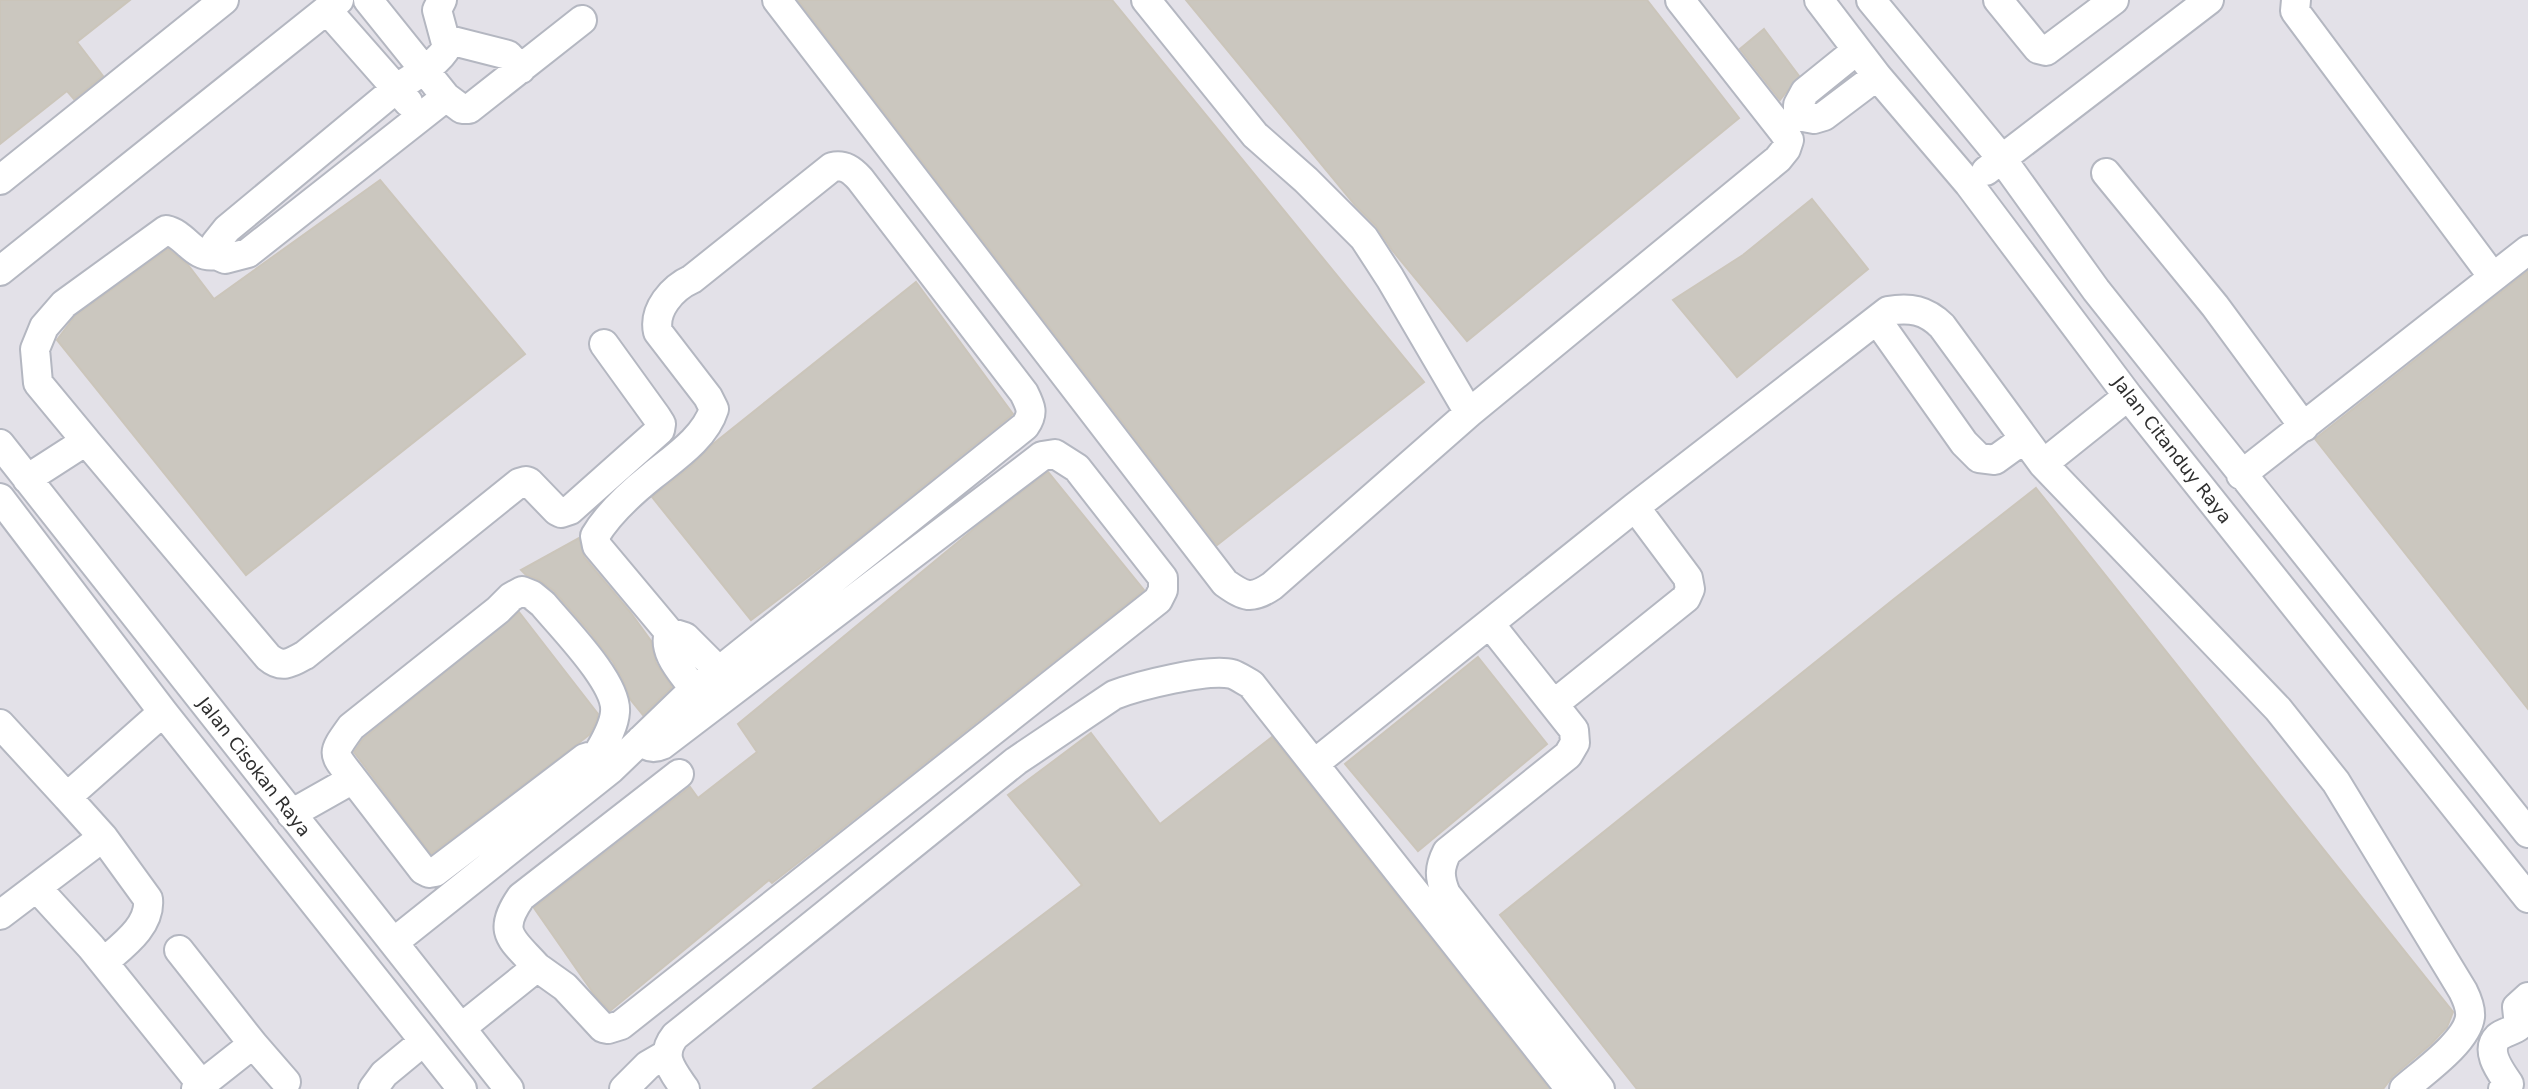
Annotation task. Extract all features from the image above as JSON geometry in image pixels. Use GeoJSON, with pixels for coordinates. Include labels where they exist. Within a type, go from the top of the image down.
{"type":"FeatureCollection","features":[{"type":"Feature","properties":{"kind":"street"},"geometry":{"type":"LineString","coordinates":[[0,180],[223,0]]}},
{"type":"Feature","properties":{"kind":"street"},"geometry":{"type":"LineString","coordinates":[[368,0],[446,97],[462,108],[469,109],[582,20]]}},
{"type":"Feature","properties":{"kind":"street"},"geometry":{"type":"LineString","coordinates":[[216,255],[215,244],[227,229],[397,88],[442,55],[447,47],[437,10],[442,0]]}},
{"type":"Feature","properties":{"kind":"street"},"geometry":{"type":"LineString","coordinates":[[777,0],[1225,583],[1241,595],[1258,596],[1469,413],[1778,159],[1786,149],[1790,123],[1805,92],[1857,50]]}},
{"type":"Feature","properties":{"kind":"street"},"geometry":{"type":"LineString","coordinates":[[1146,0],[1255,135],[1306,180],[1364,238],[1469,413]]}},
{"type":"Feature","properties":{"kind":"street"},"geometry":{"type":"LineString","coordinates":[[1680,0],[1790,123]]}},
{"type":"Feature","properties":{"kind":"street","name":"Jalan Citanduy Raya"},"geometry":{"type":"LineString","coordinates":[[1819,0],[1877,76],[1969,184],[2128,396],[2528,898]]}},
{"type":"Feature","properties":{"kind":"street"},"geometry":{"type":"LineString","coordinates":[[1871,0],[2002,159],[2095,290],[2528,833]]}},
{"type":"Feature","properties":{"kind":"street"},"geometry":{"type":"LineString","coordinates":[[1998,0],[2038,49],[2046,51],[2114,0]]}},
{"type":"Feature","properties":{"kind":"street"},"geometry":{"type":"LineString","coordinates":[[1969,184],[2209,0]]}},
{"type":"Feature","properties":{"kind":"street"},"geometry":{"type":"LineString","coordinates":[[2297,0],[2295,11],[2493,276]]}},
{"type":"Feature","properties":{"kind":"street"},"geometry":{"type":"LineString","coordinates":[[0,271],[333,5],[420,117]]}},
{"type":"Feature","properties":{"kind":"street"},"geometry":{"type":"LineString","coordinates":[[445,39],[508,55],[521,69]]}},
{"type":"Feature","properties":{"kind":"street"},"geometry":{"type":"LineString","coordinates":[[1790,123],[1824,116],[1877,76]]}},
{"type":"Feature","properties":{"kind":"street"},"geometry":{"type":"LineString","coordinates":[[446,97],[248,253],[225,259],[216,255],[206,257],[166,230],[64,304],[44,327],[35,349],[38,383],[268,657],[278,664],[288,664],[304,655],[519,483],[530,482],[561,513],[570,510],[660,430],[661,424],[656,416],[604,344]]}},
{"type":"Feature","properties":{"kind":"street"},"geometry":{"type":"LineString","coordinates":[[352,126],[373,154]]}},
{"type":"Feature","properties":{"kind":"street"},"geometry":{"type":"LineString","coordinates":[[394,942],[603,763],[641,740],[694,689],[719,671],[1025,426],[1032,416],[1032,407],[1024,393],[860,179],[840,165],[832,167],[692,279],[680,284],[659,311],[656,322],[658,332],[708,397],[714,409],[697,436],[618,508],[598,531],[595,541],[669,632],[685,637],[719,671]]}},
{"type":"Feature","properties":{"kind":"street"},"geometry":{"type":"LineString","coordinates":[[2106,173],[2215,306],[2304,427]]}},
{"type":"Feature","properties":{"kind":"street"},"geometry":{"type":"LineString","coordinates":[[2241,475],[2528,250]]}},
{"type":"Feature","properties":{"kind":"street"},"geometry":{"type":"LineString","coordinates":[[1314,764],[1636,507],[1888,311],[1903,308],[1931,315],[1942,326],[2043,464],[2278,709],[2336,782],[2468,1003],[2470,1016],[2466,1030],[2404,1089]]}},
{"type":"Feature","properties":{"kind":"street"},"geometry":{"type":"LineString","coordinates":[[1877,320],[1964,443],[1979,458],[1995,460],[2024,439]]}},
{"type":"Feature","properties":{"kind":"street"},"geometry":{"type":"LineString","coordinates":[[2043,464],[2128,396]]}},
{"type":"Feature","properties":{"kind":"street"},"geometry":{"type":"LineString","coordinates":[[27,479],[86,442]]}},
{"type":"Feature","properties":{"kind":"street","name":"Jalan Cisokan Raya"},"geometry":{"type":"LineString","coordinates":[[0,444],[509,1089]]}},
{"type":"Feature","properties":{"kind":"street"},"geometry":{"type":"LineString","coordinates":[[641,740],[646,746],[655,748],[662,745],[1042,456],[1055,454],[1077,468],[1163,578],[1163,590],[1158,600],[621,1025],[603,1028],[565,987],[537,967],[511,938],[507,926],[509,916],[521,897],[678,774]]}},
{"type":"Feature","properties":{"kind":"street","name":"Jalan Cisokan Raya"},"geometry":{"type":"LineString","coordinates":[[0,498],[163,712],[462,1089]]}},
{"type":"Feature","properties":{"kind":"street"},"geometry":{"type":"LineString","coordinates":[[1553,704],[1686,598],[1690,589],[1688,578],[1636,507]]}},
{"type":"Feature","properties":{"kind":"street"},"geometry":{"type":"LineString","coordinates":[[522,591],[543,604],[614,694],[615,713],[603,763],[591,756],[585,758],[435,872],[429,873],[423,870],[336,758],[335,751],[351,727],[511,597],[522,591]]}},
{"type":"Feature","properties":{"kind":"street"},"geometry":{"type":"LineString","coordinates":[[1490,624],[1574,730],[1575,743],[1568,755],[1447,852],[1440,866],[1440,879],[1446,894],[1461,914],[1600,1089]]}},
{"type":"Feature","properties":{"kind":"street"},"geometry":{"type":"LineString","coordinates":[[669,632],[668,650],[694,689]]}},
{"type":"Feature","properties":{"kind":"street"},"geometry":{"type":"LineString","coordinates":[[685,1089],[667,1054],[667,1046],[675,1036],[1016,761],[1114,695],[1129,689],[1216,672],[1234,674],[1251,684],[1570,1089]]}},
{"type":"Feature","properties":{"kind":"street"},"geometry":{"type":"LineString","coordinates":[[67,797],[163,712]]}},
{"type":"Feature","properties":{"kind":"street"},"geometry":{"type":"LineString","coordinates":[[0,724],[103,837],[148,899],[149,909],[132,937],[104,962]]}},
{"type":"Feature","properties":{"kind":"street"},"geometry":{"type":"LineString","coordinates":[[291,814],[353,779]]}},
{"type":"Feature","properties":{"kind":"street"},"geometry":{"type":"LineString","coordinates":[[0,915],[103,837]]}},
{"type":"Feature","properties":{"kind":"street"},"geometry":{"type":"LineString","coordinates":[[37,888],[104,962],[199,1087],[253,1044]]}},
{"type":"Feature","properties":{"kind":"street"},"geometry":{"type":"LineString","coordinates":[[179,950],[286,1082]]}},
{"type":"Feature","properties":{"kind":"street"},"geometry":{"type":"LineString","coordinates":[[461,1028],[537,967]]}},
{"type":"Feature","properties":{"kind":"street"},"geometry":{"type":"LineString","coordinates":[[2508,1088],[2496,1064],[2493,1047],[2498,1037],[2519,1026],[2517,1007],[2528,997]]}},
{"type":"Feature","properties":{"kind":"street"},"geometry":{"type":"LineString","coordinates":[[373,1089],[384,1074],[424,1041]]}},
{"type":"Feature","properties":{"kind":"street"},"geometry":{"type":"LineString","coordinates":[[624,1089],[649,1065],[667,1054]]}},
{"type":"Feature","properties":{"kind":"shaded area"},"geometry":{"type":"Polygon","coordinates":[[[0,0],[2528,0],[2528,1089],[0,1089],[0,0]]]}},
{"type":"Feature","properties":{"kind":"building"},"geometry":{"type":"Polygon","coordinates":[[[0,0],[130,0],[77,42],[103,76],[74,99],[67,91],[0,144],[0,0]]]}},
{"type":"Feature","properties":{"kind":"building"},"geometry":{"type":"Polygon","coordinates":[[[798,0],[1112,0],[1424,382],[1217,545],[798,0]]]}},
{"type":"Feature","properties":{"kind":"building"},"geometry":{"type":"Polygon","coordinates":[[[1186,0],[1647,0],[1739,118],[1467,341],[1392,250],[1376,226],[1355,205],[1186,0]]]}},
{"type":"Feature","properties":{"kind":"building"},"geometry":{"type":"Polygon","coordinates":[[[1764,29],[1799,76],[1780,100],[1740,49],[1764,29]]]}},
{"type":"Feature","properties":{"kind":"building"},"geometry":{"type":"Polygon","coordinates":[[[380,180],[525,354],[246,575],[57,340],[75,316],[168,249],[188,265],[214,299],[380,180]]]}},
{"type":"Feature","properties":{"kind":"building"},"geometry":{"type":"Polygon","coordinates":[[[1812,199],[1868,269],[1737,377],[1673,300],[1743,255],[1812,199]]]}},
{"type":"Feature","properties":{"kind":"building"},"geometry":{"type":"Polygon","coordinates":[[[2528,271],[2528,709],[2315,439],[2528,271]]]}},
{"type":"Feature","properties":{"kind":"building"},"geometry":{"type":"Polygon","coordinates":[[[916,282],[1013,414],[841,552],[751,620],[652,497],[690,467],[713,444],[916,282]]]}},
{"type":"Feature","properties":{"kind":"building"},"geometry":{"type":"Polygon","coordinates":[[[1048,472],[1144,590],[772,883],[769,880],[610,1011],[594,994],[534,908],[690,787],[698,798],[757,752],[738,724],[981,523],[1048,472]]]}},
{"type":"Feature","properties":{"kind":"building"},"geometry":{"type":"Polygon","coordinates":[[[2036,488],[2453,1012],[2447,1027],[2393,1076],[2383,1089],[1637,1089],[1500,915],[2036,488]]]}},
{"type":"Feature","properties":{"kind":"building"},"geometry":{"type":"Polygon","coordinates":[[[579,538],[584,557],[651,641],[656,663],[672,687],[643,715],[630,699],[613,662],[588,630],[554,591],[521,570],[579,538]]]}},
{"type":"Feature","properties":{"kind":"building"},"geometry":{"type":"Polygon","coordinates":[[[519,612],[598,714],[597,719],[590,734],[431,854],[354,752],[363,739],[519,612]]]}},
{"type":"Feature","properties":{"kind":"building"},"geometry":{"type":"Polygon","coordinates":[[[1478,657],[1547,744],[1418,851],[1345,764],[1478,657]]]}},
{"type":"Feature","properties":{"kind":"building"},"geometry":{"type":"Polygon","coordinates":[[[1091,733],[1160,824],[1272,737],[1549,1089],[813,1089],[1082,885],[1008,795],[1091,733]]]}}]}
